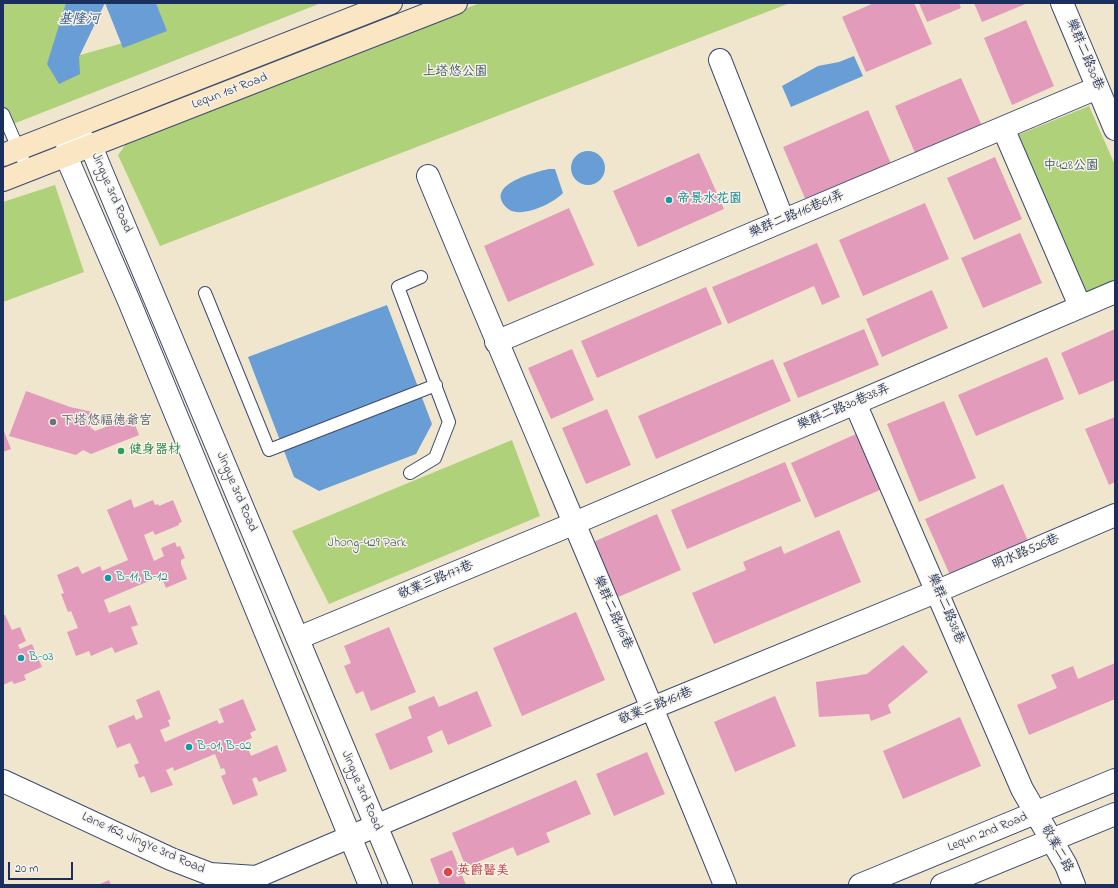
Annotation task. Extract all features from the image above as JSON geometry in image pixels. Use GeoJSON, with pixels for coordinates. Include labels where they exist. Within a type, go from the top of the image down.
{"type":"FeatureCollection","features":[{"type":"Feature","properties":{"kind":"main road","name":"Lequn 1st Road"},"geometry":{"type":"LineString","coordinates":[[11,152],[391,3]]}},
{"type":"Feature","properties":{"kind":"main road","name":"Lequn 1st Road"},"geometry":{"type":"LineString","coordinates":[[3,180],[456,3]]}},
{"type":"Feature","properties":{"kind":"street","name":"樂群二路30巷"},"geometry":{"type":"LineString","coordinates":[[1062,3],[1115,130]]}},
{"type":"Feature","properties":{"kind":"street"},"geometry":{"type":"LineString","coordinates":[[720,60],[784,220]]}},
{"type":"Feature","properties":{"kind":"street","name":"樂群二路116巷61弄"},"geometry":{"type":"LineString","coordinates":[[496,342],[1097,88]]}},
{"type":"Feature","properties":{"kind":"street"},"geometry":{"type":"LineString","coordinates":[[1003,128],[1080,306]]}},
{"type":"Feature","properties":{"kind":"street","name":"Jingye 3rd Road"},"geometry":{"type":"LineString","coordinates":[[70,129],[91,146],[401,885]]}},
{"type":"Feature","properties":{"kind":"street"},"geometry":{"type":"LineString","coordinates":[[66,156],[70,129]]}},
{"type":"Feature","properties":{"kind":"street","name":"Jingye 3rd Road"},"geometry":{"type":"LineString","coordinates":[[66,156],[129,301],[370,885]]}},
{"type":"Feature","properties":{"kind":"street","name":"樂群二路116巷"},"geometry":{"type":"LineString","coordinates":[[428,176],[496,342],[652,708],[725,885]]}},
{"type":"Feature","properties":{"kind":"street","name":"樂群二路30巷38弄"},"geometry":{"type":"LineString","coordinates":[[573,522],[1115,292]]}},
{"type":"Feature","properties":{"kind":"street","name":"樂群二路38巷"},"geometry":{"type":"LineString","coordinates":[[855,403],[938,591],[1022,789],[1036,814]]}},
{"type":"Feature","properties":{"kind":"street","name":"明水路526巷"},"geometry":{"type":"LineString","coordinates":[[938,591],[1115,515]]}},
{"type":"Feature","properties":{"kind":"street","name":"敬業三路177巷"},"geometry":{"type":"LineString","coordinates":[[298,638],[556,531],[573,522]]}},
{"type":"Feature","properties":{"kind":"street","name":"敬業三路161巷"},"geometry":{"type":"LineString","coordinates":[[376,826],[652,708],[938,591]]}},
{"type":"Feature","properties":{"kind":"street","name":"Lequn 2nd Road"},"geometry":{"type":"LineString","coordinates":[[860,885],[1036,814],[1115,780]]}},
{"type":"Feature","properties":{"kind":"street","name":"Lane 162, JingYe 3rd Road"},"geometry":{"type":"LineString","coordinates":[[3,781],[171,859],[210,874],[256,877],[376,826]]}},
{"type":"Feature","properties":{"kind":"street","name":"敬業二路"},"geometry":{"type":"LineString","coordinates":[[1036,814],[1066,865],[1074,885]]}},
{"type":"Feature","properties":{"kind":"street"},"geometry":{"type":"LineString","coordinates":[[942,885],[1115,814]]}},
{"type":"Feature","properties":{"kind":"lane"},"geometry":{"type":"LineString","coordinates":[[3,114],[11,152],[28,171]]}},
{"type":"Feature","properties":{"kind":"lane"},"geometry":{"type":"LineString","coordinates":[[410,473],[434,458],[449,422],[398,286],[421,277]]}},
{"type":"Feature","properties":{"kind":"lane"},"geometry":{"type":"LineString","coordinates":[[205,293],[269,450],[436,385]]}},
{"type":"Feature","properties":{"kind":"green space"},"geometry":{"type":"Polygon","coordinates":[[[3,3],[67,3],[48,64],[166,31],[156,3],[321,3],[3,128],[3,3]]]}},
{"type":"Feature","properties":{"kind":"green space","name":"上塔悠公園"},"geometry":{"type":"Polygon","coordinates":[[[480,3],[790,3],[160,246],[118,155],[129,140],[480,3]]]}},
{"type":"Feature","properties":{"kind":"green space","name":"中428公園"},"geometry":{"type":"Polygon","coordinates":[[[1089,106],[1115,165],[1115,285],[1082,299],[1013,137],[1089,106]]]}},
{"type":"Feature","properties":{"kind":"green space"},"geometry":{"type":"Polygon","coordinates":[[[55,185],[84,272],[3,302],[3,202],[55,185]]]}},
{"type":"Feature","properties":{"kind":"green space","name":"Jhong-429 Park"},"geometry":{"type":"Polygon","coordinates":[[[512,440],[540,516],[329,604],[292,531],[512,440]]]}},
{"type":"Feature","properties":{"kind":"water","name":"基隆河"},"geometry":{"type":"Polygon","coordinates":[[[66,3],[105,3],[79,57],[80,74],[59,84],[47,64],[66,3]]]}},
{"type":"Feature","properties":{"kind":"water","name":"基隆河"},"geometry":{"type":"Polygon","coordinates":[[[105,3],[156,3],[167,31],[123,48],[105,3]]]}},
{"type":"Feature","properties":{"kind":"water"},"geometry":{"type":"Polygon","coordinates":[[[854,56],[863,76],[791,107],[782,86],[818,66],[839,62],[854,56]]]}},
{"type":"Feature","properties":{"kind":"water"},"geometry":{"type":"Polygon","coordinates":[[[588,151],[600,156],[605,168],[600,180],[588,185],[576,180],[571,168],[576,156],[588,151]]]}},
{"type":"Feature","properties":{"kind":"water"},"geometry":{"type":"Polygon","coordinates":[[[555,169],[563,193],[559,197],[545,205],[528,211],[513,211],[507,208],[501,200],[501,193],[506,186],[533,173],[555,169]]]}},
{"type":"Feature","properties":{"kind":"water"},"geometry":{"type":"Polygon","coordinates":[[[387,305],[432,424],[416,454],[319,491],[294,477],[248,357],[387,305]]]}},
{"type":"Feature","properties":{"kind":"building"},"geometry":{"type":"Polygon","coordinates":[[[874,3],[914,3],[932,44],[866,72],[842,17],[874,3]]]}},
{"type":"Feature","properties":{"kind":"building"},"geometry":{"type":"Polygon","coordinates":[[[919,3],[959,3],[961,8],[927,22],[919,3]]]}},
{"type":"Feature","properties":{"kind":"building"},"geometry":{"type":"Polygon","coordinates":[[[974,3],[1028,3],[982,22],[974,3]]]}},
{"type":"Feature","properties":{"kind":"building"},"geometry":{"type":"Polygon","coordinates":[[[1026,20],[1054,86],[1012,105],[984,38],[1026,20]]]}},
{"type":"Feature","properties":{"kind":"building"},"geometry":{"type":"Polygon","coordinates":[[[961,78],[985,133],[919,162],[895,106],[961,78]]]}},
{"type":"Feature","properties":{"kind":"building"},"geometry":{"type":"Polygon","coordinates":[[[868,110],[892,166],[807,203],[783,147],[868,110]]]}},
{"type":"Feature","properties":{"kind":"building","name":"帝景水花園"},"geometry":{"type":"Polygon","coordinates":[[[699,153],[724,209],[638,247],[613,191],[699,153]]]}},
{"type":"Feature","properties":{"kind":"building"},"geometry":{"type":"Polygon","coordinates":[[[995,157],[1022,219],[974,240],[947,178],[995,157]]]}},
{"type":"Feature","properties":{"kind":"building"},"geometry":{"type":"Polygon","coordinates":[[[925,203],[949,259],[863,296],[839,240],[925,203]]]}},
{"type":"Feature","properties":{"kind":"building"},"geometry":{"type":"Polygon","coordinates":[[[569,208],[594,265],[508,302],[484,246],[569,208]]]}},
{"type":"Feature","properties":{"kind":"building"},"geometry":{"type":"Polygon","coordinates":[[[1020,233],[1042,283],[983,308],[961,258],[1020,233]]]}},
{"type":"Feature","properties":{"kind":"building"},"geometry":{"type":"Polygon","coordinates":[[[817,243],[840,297],[822,305],[814,286],[728,324],[712,287],[817,243]]]}},
{"type":"Feature","properties":{"kind":"building"},"geometry":{"type":"Polygon","coordinates":[[[706,287],[722,324],[597,378],[581,341],[706,287]]]}},
{"type":"Feature","properties":{"kind":"building"},"geometry":{"type":"Polygon","coordinates":[[[932,290],[948,328],[882,357],[866,319],[932,290]]]}},
{"type":"Feature","properties":{"kind":"building"},"geometry":{"type":"Polygon","coordinates":[[[864,329],[879,365],[798,398],[783,363],[864,329]]]}},
{"type":"Feature","properties":{"kind":"building"},"geometry":{"type":"Polygon","coordinates":[[[1115,329],[1115,380],[1079,395],[1061,353],[1115,329]]]}},
{"type":"Feature","properties":{"kind":"building"},"geometry":{"type":"Polygon","coordinates":[[[572,349],[594,400],[551,419],[528,368],[572,349]]]}},
{"type":"Feature","properties":{"kind":"building"},"geometry":{"type":"Polygon","coordinates":[[[1047,357],[1064,399],[976,436],[958,395],[1047,357]]]}},
{"type":"Feature","properties":{"kind":"building"},"geometry":{"type":"Polygon","coordinates":[[[773,359],[791,401],[656,459],[638,416],[773,359]]]}},
{"type":"Feature","properties":{"kind":"building","name":"下塔悠福德爺宮"},"geometry":{"type":"Polygon","coordinates":[[[26,391],[70,407],[93,412],[90,427],[95,431],[132,417],[139,435],[91,454],[83,450],[76,455],[9,436],[26,391]]]}},
{"type":"Feature","properties":{"kind":"building"},"geometry":{"type":"Polygon","coordinates":[[[944,401],[976,478],[919,502],[887,424],[944,401]]]}},
{"type":"Feature","properties":{"kind":"building"},"geometry":{"type":"Polygon","coordinates":[[[607,409],[631,465],[586,484],[562,428],[607,409]]]}},
{"type":"Feature","properties":{"kind":"building"},"geometry":{"type":"Polygon","coordinates":[[[1115,417],[1115,482],[1109,485],[1085,429],[1115,417]]]}},
{"type":"Feature","properties":{"kind":"building"},"geometry":{"type":"Polygon","coordinates":[[[3,429],[11,449],[3,452],[3,429]]]}},
{"type":"Feature","properties":{"kind":"building"},"geometry":{"type":"Polygon","coordinates":[[[856,434],[880,490],[815,518],[791,463],[856,434]]]}},
{"type":"Feature","properties":{"kind":"building"},"geometry":{"type":"Polygon","coordinates":[[[785,462],[801,501],[687,549],[671,510],[785,462]]]}},
{"type":"Feature","properties":{"kind":"building"},"geometry":{"type":"Polygon","coordinates":[[[1003,484],[1028,541],[950,575],[925,519],[1003,484]]]}},
{"type":"Feature","properties":{"kind":"building","name":"B-11, B-12"},"geometry":{"type":"Polygon","coordinates":[[[131,499],[134,508],[153,500],[155,505],[158,504],[159,506],[173,500],[182,522],[179,523],[179,525],[155,535],[153,531],[144,535],[154,561],[164,556],[161,548],[175,542],[177,547],[180,546],[185,558],[181,560],[181,564],[187,579],[166,588],[161,576],[104,600],[109,613],[130,605],[138,625],[131,627],[138,644],[115,653],[112,647],[91,656],[89,651],[76,656],[67,632],[78,628],[71,611],[68,612],[61,594],[64,593],[57,575],[78,566],[82,574],[100,566],[102,571],[128,560],[107,510],[131,499]]]}},
{"type":"Feature","properties":{"kind":"building"},"geometry":{"type":"Polygon","coordinates":[[[657,514],[681,570],[616,598],[591,543],[657,514]]]}},
{"type":"Feature","properties":{"kind":"building"},"geometry":{"type":"Polygon","coordinates":[[[839,530],[861,582],[714,644],[692,593],[746,570],[743,562],[781,546],[784,554],[839,530]]]}},
{"type":"Feature","properties":{"kind":"building"},"geometry":{"type":"Polygon","coordinates":[[[576,612],[605,680],[522,716],[493,648],[576,612]]]}},
{"type":"Feature","properties":{"kind":"building","name":"B-03"},"geometry":{"type":"Polygon","coordinates":[[[3,615],[5,615],[12,630],[20,627],[26,641],[18,645],[20,649],[32,644],[42,667],[24,675],[26,680],[14,684],[12,681],[3,685],[3,615]]]}},
{"type":"Feature","properties":{"kind":"building"},"geometry":{"type":"Polygon","coordinates":[[[389,627],[416,692],[371,711],[363,691],[356,694],[344,666],[351,663],[344,646],[389,627]]]}},
{"type":"Feature","properties":{"kind":"building"},"geometry":{"type":"Polygon","coordinates":[[[903,645],[928,672],[888,705],[891,713],[871,721],[869,714],[819,717],[816,682],[867,674],[903,645]]]}},
{"type":"Feature","properties":{"kind":"building"},"geometry":{"type":"Polygon","coordinates":[[[1115,663],[1115,699],[1029,735],[1017,705],[1057,688],[1051,675],[1073,666],[1078,679],[1115,663]]]}},
{"type":"Feature","properties":{"kind":"building","name":"B-01, B-02"},"geometry":{"type":"Polygon","coordinates":[[[159,690],[171,719],[168,720],[170,726],[160,730],[165,742],[217,720],[219,724],[224,722],[219,709],[243,699],[256,730],[250,733],[252,738],[245,741],[251,756],[277,745],[287,771],[259,782],[256,777],[252,779],[258,795],[233,805],[221,776],[226,774],[224,768],[221,769],[215,754],[174,771],[173,767],[166,770],[173,785],[151,793],[144,776],[139,778],[134,765],[139,763],[130,743],[117,748],[108,726],[134,715],[136,720],[143,717],[136,700],[159,690]]]}},
{"type":"Feature","properties":{"kind":"building"},"geometry":{"type":"Polygon","coordinates":[[[477,691],[492,726],[448,745],[442,730],[427,737],[433,752],[390,770],[375,734],[412,718],[408,707],[434,696],[439,707],[477,691]]]}},
{"type":"Feature","properties":{"kind":"building"},"geometry":{"type":"Polygon","coordinates":[[[775,696],[796,746],[735,772],[714,722],[775,696]]]}},
{"type":"Feature","properties":{"kind":"building"},"geometry":{"type":"Polygon","coordinates":[[[960,717],[981,766],[903,799],[883,751],[960,717]]]}},
{"type":"Feature","properties":{"kind":"building"},"geometry":{"type":"Polygon","coordinates":[[[647,752],[665,794],[614,816],[596,774],[647,752]]]}},
{"type":"Feature","properties":{"kind":"building"},"geometry":{"type":"Polygon","coordinates":[[[576,780],[591,814],[546,833],[550,842],[517,856],[513,847],[466,867],[452,833],[576,780]]]}},
{"type":"Feature","properties":{"kind":"building","name":"英爵醫美"},"geometry":{"type":"Polygon","coordinates":[[[452,850],[466,885],[440,885],[430,859],[452,850]]]}},
{"type":"Feature","properties":{"kind":"building"},"geometry":{"type":"Polygon","coordinates":[[[109,880],[111,885],[98,885],[109,880]]]}},
{"type":"Feature","properties":{"kind":"place","name":"帝景水花園"},"geometry":{"type":"Point","coordinates":[669,200]}},
{"type":"Feature","properties":{"kind":"place","name":"下塔悠福德爺宮"},"geometry":{"type":"Point","coordinates":[53,422]}},
{"type":"Feature","properties":{"kind":"place","name":"健身器材"},"geometry":{"type":"Point","coordinates":[121,451]}},
{"type":"Feature","properties":{"kind":"place","name":"B-11, B-12"},"geometry":{"type":"Point","coordinates":[108,578]}},
{"type":"Feature","properties":{"kind":"place","name":"B-03"},"geometry":{"type":"Point","coordinates":[21,658]}},
{"type":"Feature","properties":{"kind":"place","name":"B-01, B-02"},"geometry":{"type":"Point","coordinates":[189,747]}},
{"type":"Feature","properties":{"kind":"place","name":"英爵醫美"},"geometry":{"type":"Point","coordinates":[448,872]}}]}
